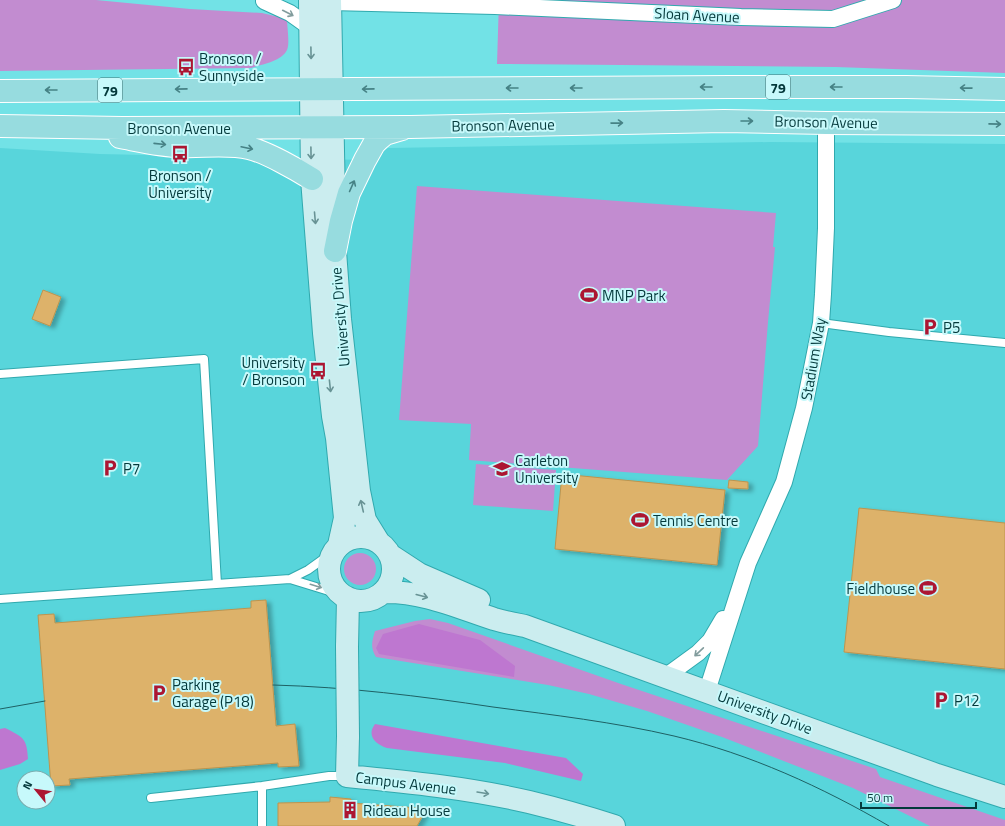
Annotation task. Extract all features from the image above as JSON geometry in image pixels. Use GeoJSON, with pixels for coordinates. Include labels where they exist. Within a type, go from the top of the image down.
{"type":"FeatureCollection","features":[{"type":"Feature","properties":{"kind":"main road","name":"79"},"geometry":{"type":"LineString","coordinates":[[0,90],[818,87],[1005,89]]}},
{"type":"Feature","properties":{"kind":"main road","name":"Bronson Avenue"},"geometry":{"type":"LineString","coordinates":[[0,126],[130,128],[311,126],[410,127],[724,121],[1005,124]]}},
{"type":"Feature","properties":{"kind":"main road"},"geometry":{"type":"LineString","coordinates":[[66,127],[156,144],[180,146],[247,147],[301,172],[312,179]]}},
{"type":"Feature","properties":{"kind":"main road"},"geometry":{"type":"LineString","coordinates":[[335,251],[349,192],[374,144],[385,134],[410,127]]}},
{"type":"Feature","properties":{"kind":"street"},"geometry":{"type":"LineString","coordinates":[[262,0],[290,13],[311,28]]}},
{"type":"Feature","properties":{"kind":"street","name":"Sloan Avenue"},"geometry":{"type":"LineString","coordinates":[[323,1],[495,3],[741,17],[833,19],[894,0]]}},
{"type":"Feature","properties":{"kind":"street"},"geometry":{"type":"LineString","coordinates":[[322,89],[311,28],[323,1]]}},
{"type":"Feature","properties":{"kind":"street"},"geometry":{"type":"LineString","coordinates":[[322,89],[323,1]]}},
{"type":"Feature","properties":{"kind":"street","name":"University Drive"},"geometry":{"type":"LineString","coordinates":[[322,89],[332,126],[335,251],[340,319],[359,491],[365,520],[384,548],[419,574],[498,608],[525,626]]}},
{"type":"Feature","properties":{"kind":"street","name":"University Drive"},"geometry":{"type":"LineString","coordinates":[[322,89],[311,126],[312,179],[324,334],[345,518],[336,548]]}},
{"type":"Feature","properties":{"kind":"street","name":"Stadium Way"},"geometry":{"type":"LineString","coordinates":[[707,691],[740,584],[775,504],[787,470],[804,408],[821,322],[826,228],[826,123]]}},
{"type":"Feature","properties":{"kind":"street"},"geometry":{"type":"LineString","coordinates":[[368,537],[384,548],[393,565],[389,584],[383,592],[375,597],[357,601],[345,597],[331,582],[328,572],[329,562],[336,548],[348,539],[368,537]]}},
{"type":"Feature","properties":{"kind":"street","name":"Stadium Way"},"geometry":{"type":"LineString","coordinates":[[665,677],[688,662],[710,641],[723,620],[740,584]]}},
{"type":"Feature","properties":{"kind":"street","name":"University Drive"},"geometry":{"type":"LineString","coordinates":[[383,592],[413,593],[452,604],[496,620],[525,626],[937,775],[1005,797]]}},
{"type":"Feature","properties":{"kind":"street","name":"Campus Avenue"},"geometry":{"type":"LineString","coordinates":[[345,597],[348,736],[347,776],[501,796],[566,811],[614,826]]}},
{"type":"Feature","properties":{"kind":"lane"},"geometry":{"type":"LineString","coordinates":[[821,322],[837,326],[910,335],[1005,344]]}},
{"type":"Feature","properties":{"kind":"lane"},"geometry":{"type":"LineString","coordinates":[[0,374],[204,359],[217,584]]}},
{"type":"Feature","properties":{"kind":"lane"},"geometry":{"type":"LineString","coordinates":[[290,579],[308,570],[336,548]]}},
{"type":"Feature","properties":{"kind":"lane"},"geometry":{"type":"LineString","coordinates":[[0,599],[290,579],[345,597]]}},
{"type":"Feature","properties":{"kind":"lane"},"geometry":{"type":"LineString","coordinates":[[151,798],[262,786],[329,776],[347,776]]}},
{"type":"Feature","properties":{"kind":"lane"},"geometry":{"type":"LineString","coordinates":[[262,786],[262,826]]}},
{"type":"Feature","properties":{"kind":"shaded area"},"geometry":{"type":"Polygon","coordinates":[[[0,0],[96,0],[190,9],[262,13],[287,19],[288,47],[284,54],[276,60],[251,68],[0,71],[0,0]]]}},
{"type":"Feature","properties":{"kind":"shaded area"},"geometry":{"type":"Polygon","coordinates":[[[499,0],[1005,0],[1005,73],[836,67],[497,64],[499,0]]]}},
{"type":"Feature","properties":{"kind":"shaded area","name":"Carleton University"},"geometry":{"type":"Polygon","coordinates":[[[770,142],[1005,144],[1005,826],[0,826],[0,148],[100,154],[365,160],[388,148],[770,142]]]}},
{"type":"Feature","properties":{"kind":"shaded area","name":"MNP Park"},"geometry":{"type":"Polygon","coordinates":[[[417,186],[776,213],[773,247],[775,247],[758,446],[727,480],[469,460],[471,424],[399,420],[417,186]]]}},
{"type":"Feature","properties":{"kind":"shaded area"},"geometry":{"type":"Polygon","coordinates":[[[476,464],[556,470],[553,511],[473,505],[476,464]]]}},
{"type":"Feature","properties":{"kind":"shaded area"},"geometry":{"type":"Polygon","coordinates":[[[357,553],[363,553],[373,560],[376,569],[375,575],[369,582],[363,585],[357,585],[347,578],[344,572],[344,566],[351,556],[357,553]]]}},
{"type":"Feature","properties":{"kind":"shaded area"},"geometry":{"type":"Polygon","coordinates":[[[430,619],[448,623],[621,684],[876,769],[880,777],[1005,820],[1005,826],[930,826],[853,788],[722,737],[647,711],[589,694],[548,685],[376,657],[372,644],[375,631],[415,621],[430,619]]]}},
{"type":"Feature","properties":{"kind":"shaded area"},"geometry":{"type":"Polygon","coordinates":[[[419,624],[480,640],[515,666],[514,677],[379,654],[376,648],[383,634],[419,624]]]}},
{"type":"Feature","properties":{"kind":"shaded area"},"geometry":{"type":"Polygon","coordinates":[[[375,724],[566,758],[583,774],[581,781],[505,763],[387,748],[376,742],[372,736],[372,728],[375,724]]]}},
{"type":"Feature","properties":{"kind":"shaded area"},"geometry":{"type":"Polygon","coordinates":[[[5,728],[23,739],[27,747],[28,759],[20,764],[0,770],[0,729],[5,728]]]}},
{"type":"Feature","properties":{"kind":"building"},"geometry":{"type":"Polygon","coordinates":[[[43,290],[61,297],[50,326],[32,319],[43,290]]]}},
{"type":"Feature","properties":{"kind":"building","name":"Tennis Centre"},"geometry":{"type":"Polygon","coordinates":[[[562,474],[725,490],[717,565],[555,549],[562,474]]]}},
{"type":"Feature","properties":{"kind":"building"},"geometry":{"type":"Polygon","coordinates":[[[729,480],[748,482],[748,489],[728,488],[729,480]]]}},
{"type":"Feature","properties":{"kind":"building","name":"Fieldhouse"},"geometry":{"type":"Polygon","coordinates":[[[859,508],[1005,523],[1005,669],[844,652],[859,508]]]}},
{"type":"Feature","properties":{"kind":"building","name":"Parking Garage (P18)"},"geometry":{"type":"Polygon","coordinates":[[[266,600],[276,726],[295,724],[299,766],[278,767],[278,763],[69,779],[70,785],[56,786],[56,770],[50,770],[38,615],[54,614],[55,623],[251,608],[251,601],[266,600]]]}},
{"type":"Feature","properties":{"kind":"building","name":"Rideau House"},"geometry":{"type":"Polygon","coordinates":[[[330,797],[351,799],[351,803],[418,808],[425,812],[417,826],[278,826],[278,803],[330,802],[330,797]]]}},
{"type":"Feature","properties":{"kind":"tram line"},"geometry":{"type":"LineString","coordinates":[[273,685],[356,690],[438,699],[606,723],[674,736],[730,752],[785,773],[838,798],[889,826]]}},
{"type":"Feature","properties":{"kind":"tram line"},"geometry":{"type":"LineString","coordinates":[[0,709],[45,701]]}},
{"type":"Feature","properties":{"kind":"place","name":"Bronson / Sunnyside"},"geometry":{"type":"Point","coordinates":[186,67]}},
{"type":"Feature","properties":{"kind":"place","name":"Bronson / University"},"geometry":{"type":"Point","coordinates":[180,154]}},
{"type":"Feature","properties":{"kind":"place","name":"MNP Park"},"geometry":{"type":"Point","coordinates":[589,295]}},
{"type":"Feature","properties":{"kind":"place","name":"P5"},"geometry":{"type":"Point","coordinates":[930,327]}},
{"type":"Feature","properties":{"kind":"place","name":"University / Bronson"},"geometry":{"type":"Point","coordinates":[318,371]}},
{"type":"Feature","properties":{"kind":"place","name":"P7"},"geometry":{"type":"Point","coordinates":[110,468]}},
{"type":"Feature","properties":{"kind":"place","name":"Carleton University"},"geometry":{"type":"Point","coordinates":[502,469]}},
{"type":"Feature","properties":{"kind":"place","name":"Tennis Centre"},"geometry":{"type":"Point","coordinates":[640,520]}},
{"type":"Feature","properties":{"kind":"place","name":"Fieldhouse"},"geometry":{"type":"Point","coordinates":[928,588]}},
{"type":"Feature","properties":{"kind":"place","name":"Parking Garage (P18)"},"geometry":{"type":"Point","coordinates":[159,693]}},
{"type":"Feature","properties":{"kind":"place","name":"P12"},"geometry":{"type":"Point","coordinates":[941,700]}},
{"type":"Feature","properties":{"kind":"place","name":"Rideau House"},"geometry":{"type":"Point","coordinates":[350,810]}}]}
